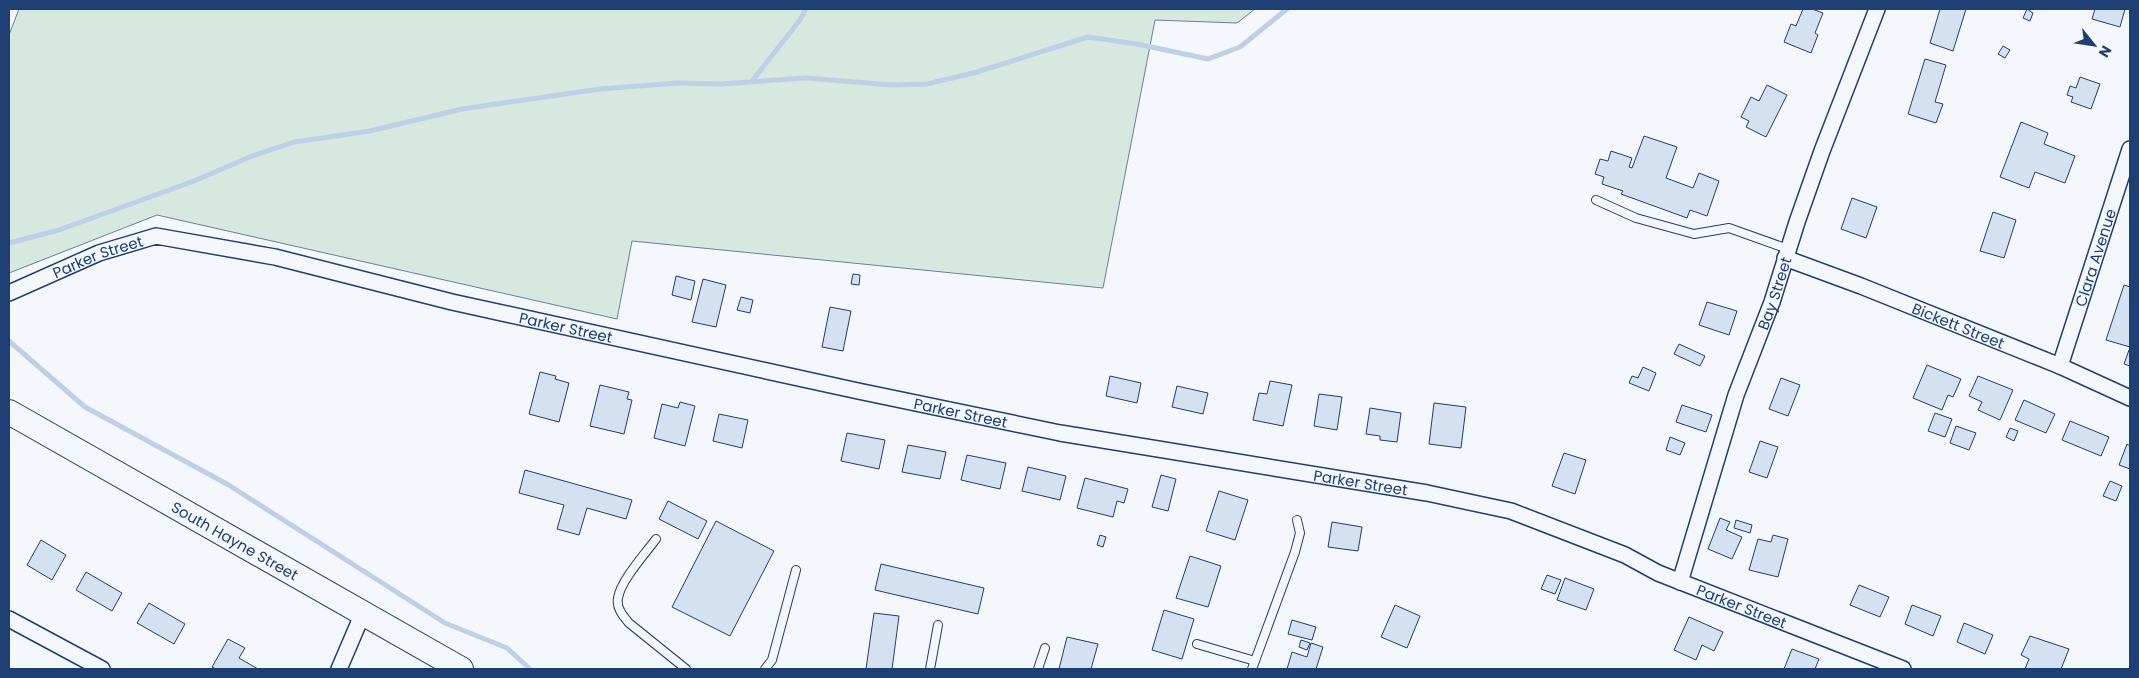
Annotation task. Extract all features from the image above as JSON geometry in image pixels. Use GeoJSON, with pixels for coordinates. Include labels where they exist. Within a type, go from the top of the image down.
{"type":"FeatureCollection","features":[{"type":"Feature","properties":{"kind":"main road","name":"South Hayne Street"},"geometry":{"type":"LineString","coordinates":[[9,412],[461,669]]}},
{"type":"Feature","properties":{"kind":"street","name":"Bay Street"},"geometry":{"type":"LineString","coordinates":[[1680,582],[1736,395],[1772,302],[1822,151],[1877,9]]}},
{"type":"Feature","properties":{"kind":"street","name":"Clara Avenue"},"geometry":{"type":"LineString","coordinates":[[2060,366],[2130,149]]}},
{"type":"Feature","properties":{"kind":"street","name":"Parker Street"},"geometry":{"type":"LineString","coordinates":[[9,293],[99,253],[156,236],[274,257],[452,302],[848,389],[1060,433],[1427,493],[1511,511],[1625,555],[1658,573],[1680,582],[1902,669]]}},
{"type":"Feature","properties":{"kind":"street","name":"Bickett Street"},"geometry":{"type":"LineString","coordinates":[[1787,254],[2060,366],[2130,398]]}},
{"type":"Feature","properties":{"kind":"street"},"geometry":{"type":"LineString","coordinates":[[339,669],[363,613]]}},
{"type":"Feature","properties":{"kind":"street"},"geometry":{"type":"LineString","coordinates":[[9,619],[102,669]]}},
{"type":"Feature","properties":{"kind":"lane"},"geometry":{"type":"LineString","coordinates":[[1596,200],[1636,218],[1694,234],[1729,228],[1787,254]]}},
{"type":"Feature","properties":{"kind":"lane"},"geometry":{"type":"LineString","coordinates":[[1197,644],[1253,665],[1296,552],[1300,533],[1297,520]]}},
{"type":"Feature","properties":{"kind":"lane"},"geometry":{"type":"LineString","coordinates":[[656,539],[622,586],[617,600],[621,614],[629,623],[686,669]]}},
{"type":"Feature","properties":{"kind":"lane"},"geometry":{"type":"LineString","coordinates":[[765,669],[772,660],[796,570]]}},
{"type":"Feature","properties":{"kind":"lane"},"geometry":{"type":"LineString","coordinates":[[930,669],[938,625]]}},
{"type":"Feature","properties":{"kind":"lane"},"geometry":{"type":"LineString","coordinates":[[1038,669],[1045,648]]}},
{"type":"Feature","properties":{"kind":"shaded area"},"geometry":{"type":"Polygon","coordinates":[[[19,9],[1255,9],[1237,23],[1155,20],[1103,288],[632,241],[617,319],[157,215],[9,273],[9,35],[19,9]]]}},
{"type":"Feature","properties":{"kind":"building"},"geometry":{"type":"Polygon","coordinates":[[[1803,9],[1812,9],[1823,13],[1815,33],[1818,35],[1811,53],[1784,42],[1791,24],[1796,26],[1803,9]]]}},
{"type":"Feature","properties":{"kind":"building"},"geometry":{"type":"Polygon","coordinates":[[[1940,9],[1966,9],[1953,51],[1930,43],[1940,9]]]}},
{"type":"Feature","properties":{"kind":"building"},"geometry":{"type":"Polygon","coordinates":[[[2027,9],[2033,13],[2030,21],[2023,18],[2027,9]]]}},
{"type":"Feature","properties":{"kind":"building"},"geometry":{"type":"Polygon","coordinates":[[[2095,9],[2125,9],[2120,27],[2092,19],[2095,9]]]}},
{"type":"Feature","properties":{"kind":"building"},"geometry":{"type":"Polygon","coordinates":[[[2003,46],[2010,50],[2005,58],[1998,54],[2003,46]]]}},
{"type":"Feature","properties":{"kind":"building"},"geometry":{"type":"Polygon","coordinates":[[[1925,59],[1946,65],[1935,102],[1943,104],[1936,123],[1908,114],[1925,59]]]}},
{"type":"Feature","properties":{"kind":"building"},"geometry":{"type":"Polygon","coordinates":[[[2080,77],[2100,84],[2091,109],[2071,102],[2073,97],[2067,95],[2070,86],[2076,88],[2080,77]]]}},
{"type":"Feature","properties":{"kind":"building"},"geometry":{"type":"Polygon","coordinates":[[[1767,85],[1787,95],[1766,137],[1746,127],[1749,121],[1741,117],[1751,97],[1759,101],[1767,85]]]}},
{"type":"Feature","properties":{"kind":"building"},"geometry":{"type":"Polygon","coordinates":[[[2021,122],[2048,133],[2044,144],[2075,156],[2065,183],[2035,172],[2029,188],[2000,177],[2021,122]]]}},
{"type":"Feature","properties":{"kind":"building"},"geometry":{"type":"Polygon","coordinates":[[[1644,136],[1677,147],[1666,178],[1693,188],[1699,173],[1719,181],[1707,216],[1690,210],[1687,218],[1621,194],[1623,191],[1602,184],[1604,177],[1595,174],[1600,159],[1608,161],[1611,151],[1632,158],[1629,167],[1632,168],[1644,136]]]}},
{"type":"Feature","properties":{"kind":"building"},"geometry":{"type":"Polygon","coordinates":[[[1852,198],[1877,207],[1866,238],[1841,229],[1852,198]]]}},
{"type":"Feature","properties":{"kind":"building"},"geometry":{"type":"Polygon","coordinates":[[[1993,212],[2016,220],[2004,258],[1980,251],[1993,212]]]}},
{"type":"Feature","properties":{"kind":"building"},"geometry":{"type":"Polygon","coordinates":[[[853,274],[860,275],[859,285],[851,284],[853,274]]]}},
{"type":"Feature","properties":{"kind":"building"},"geometry":{"type":"Polygon","coordinates":[[[676,276],[695,281],[691,300],[672,295],[676,276]]]}},
{"type":"Feature","properties":{"kind":"building"},"geometry":{"type":"Polygon","coordinates":[[[703,279],[726,285],[716,327],[692,322],[703,279]]]}},
{"type":"Feature","properties":{"kind":"building"},"geometry":{"type":"Polygon","coordinates":[[[2124,285],[2130,287],[2130,347],[2106,340],[2124,285]]]}},
{"type":"Feature","properties":{"kind":"building"},"geometry":{"type":"Polygon","coordinates":[[[741,297],[753,300],[750,313],[737,310],[741,297]]]}},
{"type":"Feature","properties":{"kind":"building"},"geometry":{"type":"Polygon","coordinates":[[[1707,302],[1737,311],[1729,335],[1699,325],[1707,302]]]}},
{"type":"Feature","properties":{"kind":"building"},"geometry":{"type":"Polygon","coordinates":[[[830,307],[851,311],[843,351],[822,347],[830,307]]]}},
{"type":"Feature","properties":{"kind":"building"},"geometry":{"type":"Polygon","coordinates":[[[1679,344],[1705,356],[1700,366],[1674,354],[1679,344]]]}},
{"type":"Feature","properties":{"kind":"building"},"geometry":{"type":"Polygon","coordinates":[[[2130,351],[2130,366],[2124,364],[2130,351]]]}},
{"type":"Feature","properties":{"kind":"building"},"geometry":{"type":"Polygon","coordinates":[[[1927,365],[1961,379],[1953,397],[1948,395],[1942,410],[1913,398],[1927,365]]]}},
{"type":"Feature","properties":{"kind":"building"},"geometry":{"type":"Polygon","coordinates":[[[1643,367],[1656,373],[1649,391],[1629,383],[1632,376],[1638,378],[1643,367]]]}},
{"type":"Feature","properties":{"kind":"building"},"geometry":{"type":"Polygon","coordinates":[[[540,372],[556,376],[555,379],[569,383],[559,422],[529,414],[540,372]]]}},
{"type":"Feature","properties":{"kind":"building"},"geometry":{"type":"Polygon","coordinates":[[[1110,376],[1141,383],[1137,403],[1106,396],[1110,376]]]}},
{"type":"Feature","properties":{"kind":"building"},"geometry":{"type":"Polygon","coordinates":[[[1978,376],[2013,390],[2000,420],[1978,410],[1982,402],[1969,396],[1978,376]]]}},
{"type":"Feature","properties":{"kind":"building"},"geometry":{"type":"Polygon","coordinates":[[[1781,378],[1800,385],[1788,416],[1769,409],[1781,378]]]}},
{"type":"Feature","properties":{"kind":"building"},"geometry":{"type":"Polygon","coordinates":[[[1270,381],[1292,385],[1283,426],[1253,420],[1259,393],[1267,394],[1270,381]]]}},
{"type":"Feature","properties":{"kind":"building"},"geometry":{"type":"Polygon","coordinates":[[[600,385],[629,392],[627,399],[632,400],[624,434],[590,426],[600,385]]]}},
{"type":"Feature","properties":{"kind":"building"},"geometry":{"type":"Polygon","coordinates":[[[1177,386],[1208,393],[1203,414],[1172,407],[1177,386]]]}},
{"type":"Feature","properties":{"kind":"building"},"geometry":{"type":"Polygon","coordinates":[[[1319,394],[1342,397],[1337,430],[1314,426],[1319,394]]]}},
{"type":"Feature","properties":{"kind":"building"},"geometry":{"type":"Polygon","coordinates":[[[2024,400],[2055,414],[2046,433],[2015,420],[2024,400]]]}},
{"type":"Feature","properties":{"kind":"building"},"geometry":{"type":"Polygon","coordinates":[[[680,402],[695,406],[685,446],[654,438],[662,404],[678,408],[680,402]]]}},
{"type":"Feature","properties":{"kind":"building"},"geometry":{"type":"Polygon","coordinates":[[[1434,403],[1466,407],[1461,448],[1429,444],[1434,403]]]}},
{"type":"Feature","properties":{"kind":"building"},"geometry":{"type":"Polygon","coordinates":[[[1682,405],[1712,415],[1706,432],[1676,422],[1682,405]]]}},
{"type":"Feature","properties":{"kind":"building"},"geometry":{"type":"Polygon","coordinates":[[[1370,408],[1401,413],[1397,442],[1380,440],[1380,436],[1366,434],[1370,408]]]}},
{"type":"Feature","properties":{"kind":"building"},"geometry":{"type":"Polygon","coordinates":[[[1935,413],[1952,419],[1945,437],[1928,431],[1935,413]]]}},
{"type":"Feature","properties":{"kind":"building"},"geometry":{"type":"Polygon","coordinates":[[[719,414],[748,420],[742,448],[713,441],[719,414]]]}},
{"type":"Feature","properties":{"kind":"building"},"geometry":{"type":"Polygon","coordinates":[[[2070,421],[2109,437],[2101,456],[2062,440],[2070,421]]]}},
{"type":"Feature","properties":{"kind":"building"},"geometry":{"type":"Polygon","coordinates":[[[1956,426],[1976,433],[1969,450],[1950,443],[1956,426]]]}},
{"type":"Feature","properties":{"kind":"building"},"geometry":{"type":"Polygon","coordinates":[[[2010,428],[2018,431],[2014,441],[2006,437],[2010,428]]]}},
{"type":"Feature","properties":{"kind":"building"},"geometry":{"type":"Polygon","coordinates":[[[847,433],[885,440],[879,469],[841,461],[847,433]]]}},
{"type":"Feature","properties":{"kind":"building"},"geometry":{"type":"Polygon","coordinates":[[[1670,437],[1685,443],[1680,455],[1666,450],[1670,437]]]}},
{"type":"Feature","properties":{"kind":"building"},"geometry":{"type":"Polygon","coordinates":[[[1760,441],[1778,447],[1767,478],[1749,472],[1760,441]]]}},
{"type":"Feature","properties":{"kind":"building"},"geometry":{"type":"Polygon","coordinates":[[[2127,444],[2130,446],[2130,469],[2119,465],[2127,444]]]}},
{"type":"Feature","properties":{"kind":"building"},"geometry":{"type":"Polygon","coordinates":[[[908,445],[946,452],[940,479],[902,472],[908,445]]]}},
{"type":"Feature","properties":{"kind":"building"},"geometry":{"type":"Polygon","coordinates":[[[1564,453],[1586,460],[1575,494],[1552,486],[1564,453]]]}},
{"type":"Feature","properties":{"kind":"building"},"geometry":{"type":"Polygon","coordinates":[[[967,455],[1006,463],[1000,489],[961,480],[967,455]]]}},
{"type":"Feature","properties":{"kind":"building"},"geometry":{"type":"Polygon","coordinates":[[[1028,467],[1066,476],[1060,500],[1022,491],[1028,467]]]}},
{"type":"Feature","properties":{"kind":"building"},"geometry":{"type":"Polygon","coordinates":[[[525,470],[632,500],[626,519],[587,508],[579,535],[557,529],[564,505],[519,493],[525,470]]]}},
{"type":"Feature","properties":{"kind":"building"},"geometry":{"type":"Polygon","coordinates":[[[1161,475],[1176,479],[1168,511],[1152,507],[1161,475]]]}},
{"type":"Feature","properties":{"kind":"building"},"geometry":{"type":"Polygon","coordinates":[[[1085,478],[1128,489],[1124,503],[1117,501],[1113,517],[1077,508],[1085,478]]]}},
{"type":"Feature","properties":{"kind":"building"},"geometry":{"type":"Polygon","coordinates":[[[2110,481],[2122,486],[2116,501],[2103,496],[2110,481]]]}},
{"type":"Feature","properties":{"kind":"building"},"geometry":{"type":"Polygon","coordinates":[[[1219,491],[1248,500],[1235,540],[1206,531],[1219,491]]]}},
{"type":"Feature","properties":{"kind":"building"},"geometry":{"type":"Polygon","coordinates":[[[668,501],[707,521],[698,539],[659,519],[668,501]]]}},
{"type":"Feature","properties":{"kind":"building"},"geometry":{"type":"Polygon","coordinates":[[[1720,518],[1730,522],[1726,530],[1742,537],[1732,559],[1708,549],[1720,518]]]}},
{"type":"Feature","properties":{"kind":"building"},"geometry":{"type":"Polygon","coordinates":[[[1736,520],[1752,525],[1750,533],[1734,528],[1736,520]]]}},
{"type":"Feature","properties":{"kind":"building"},"geometry":{"type":"Polygon","coordinates":[[[716,521],[774,551],[730,636],[672,607],[716,521]]]}},
{"type":"Feature","properties":{"kind":"building"},"geometry":{"type":"Polygon","coordinates":[[[1332,522],[1362,527],[1358,551],[1328,547],[1332,522]]]}},
{"type":"Feature","properties":{"kind":"building"},"geometry":{"type":"Polygon","coordinates":[[[1100,535],[1106,537],[1103,547],[1097,545],[1100,535]]]}},
{"type":"Feature","properties":{"kind":"building"},"geometry":{"type":"Polygon","coordinates":[[[1773,535],[1788,539],[1778,577],[1749,570],[1758,539],[1771,542],[1773,535]]]}},
{"type":"Feature","properties":{"kind":"building"},"geometry":{"type":"Polygon","coordinates":[[[41,540],[66,555],[52,580],[27,565],[41,540]]]}},
{"type":"Feature","properties":{"kind":"building"},"geometry":{"type":"Polygon","coordinates":[[[1190,556],[1221,566],[1208,607],[1176,598],[1190,556]]]}},
{"type":"Feature","properties":{"kind":"building"},"geometry":{"type":"Polygon","coordinates":[[[881,564],[984,588],[978,614],[875,590],[881,564]]]}},
{"type":"Feature","properties":{"kind":"building"},"geometry":{"type":"Polygon","coordinates":[[[86,572],[122,593],[112,611],[76,590],[86,572]]]}},
{"type":"Feature","properties":{"kind":"building"},"geometry":{"type":"Polygon","coordinates":[[[1547,575],[1561,580],[1555,594],[1541,589],[1547,575]]]}},
{"type":"Feature","properties":{"kind":"building"},"geometry":{"type":"Polygon","coordinates":[[[1565,578],[1594,589],[1586,610],[1557,600],[1565,578]]]}},
{"type":"Feature","properties":{"kind":"building"},"geometry":{"type":"Polygon","coordinates":[[[1859,585],[1889,597],[1880,617],[1850,605],[1859,585]]]}},
{"type":"Feature","properties":{"kind":"building"},"geometry":{"type":"Polygon","coordinates":[[[149,603],[185,624],[174,644],[137,623],[149,603]]]}},
{"type":"Feature","properties":{"kind":"building"},"geometry":{"type":"Polygon","coordinates":[[[1395,605],[1420,616],[1407,648],[1381,637],[1395,605]]]}},
{"type":"Feature","properties":{"kind":"building"},"geometry":{"type":"Polygon","coordinates":[[[1912,605],[1941,616],[1933,636],[1905,624],[1912,605]]]}},
{"type":"Feature","properties":{"kind":"building"},"geometry":{"type":"Polygon","coordinates":[[[1164,610],[1194,619],[1182,659],[1152,650],[1164,610]]]}},
{"type":"Feature","properties":{"kind":"building"},"geometry":{"type":"Polygon","coordinates":[[[874,613],[899,616],[892,669],[866,669],[874,613]]]}},
{"type":"Feature","properties":{"kind":"building"},"geometry":{"type":"Polygon","coordinates":[[[1689,617],[1723,632],[1714,651],[1702,645],[1696,660],[1674,650],[1689,617]]]}},
{"type":"Feature","properties":{"kind":"building"},"geometry":{"type":"Polygon","coordinates":[[[1292,620],[1316,627],[1312,640],[1288,634],[1292,620]]]}},
{"type":"Feature","properties":{"kind":"building"},"geometry":{"type":"Polygon","coordinates":[[[1964,623],[1993,635],[1985,654],[1957,642],[1964,623]]]}},
{"type":"Feature","properties":{"kind":"building"},"geometry":{"type":"Polygon","coordinates":[[[2030,636],[2069,649],[2061,669],[2025,669],[2029,659],[2021,655],[2030,636]]]}},
{"type":"Feature","properties":{"kind":"building"},"geometry":{"type":"Polygon","coordinates":[[[1067,637],[1098,644],[1091,669],[1059,669],[1067,637]]]}},
{"type":"Feature","properties":{"kind":"building"},"geometry":{"type":"Polygon","coordinates":[[[228,639],[245,648],[239,658],[258,669],[216,669],[212,667],[228,639]]]}},
{"type":"Feature","properties":{"kind":"building"},"geometry":{"type":"Polygon","coordinates":[[[1301,640],[1310,643],[1307,650],[1299,647],[1301,640]]]}},
{"type":"Feature","properties":{"kind":"building"},"geometry":{"type":"Polygon","coordinates":[[[1311,643],[1323,647],[1316,669],[1287,669],[1292,652],[1307,657],[1311,643]]]}},
{"type":"Feature","properties":{"kind":"building"},"geometry":{"type":"Polygon","coordinates":[[[1792,649],[1819,659],[1815,669],[1784,669],[1792,649]]]}},
{"type":"Feature","properties":{"kind":"waterway"},"geometry":{"type":"LineString","coordinates":[[752,81],[800,20],[806,9]]}},
{"type":"Feature","properties":{"kind":"waterway"},"geometry":{"type":"LineString","coordinates":[[9,243],[59,230],[194,181],[252,156],[294,142],[370,131],[462,109],[600,89],[677,83],[721,84],[806,78],[892,85],[927,84],[977,72],[1088,37],[1137,44],[1208,59],[1240,47],[1287,9]]}},
{"type":"Feature","properties":{"kind":"waterway"},"geometry":{"type":"LineString","coordinates":[[9,341],[85,407],[227,484],[445,623],[507,648],[530,669]]}}]}
